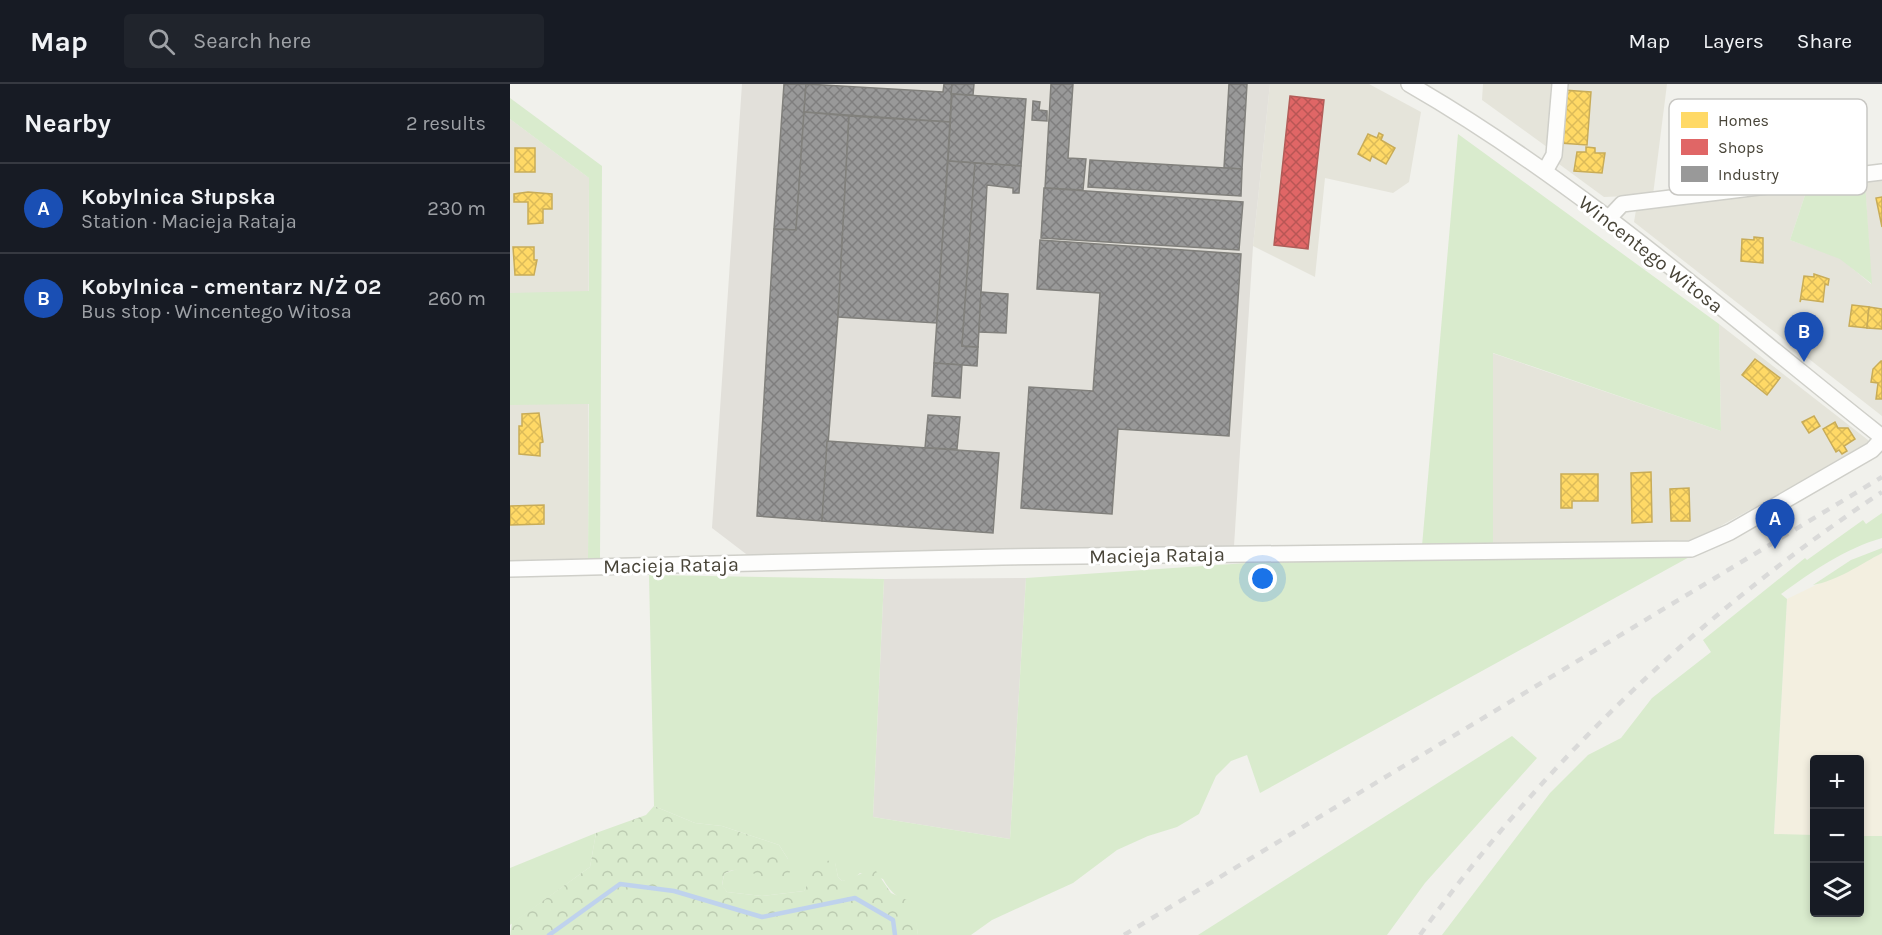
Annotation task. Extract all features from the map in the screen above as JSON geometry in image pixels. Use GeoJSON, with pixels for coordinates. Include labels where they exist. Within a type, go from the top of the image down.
{"type":"FeatureCollection","features":[{"type":"Feature","properties":{"kind":"street","name":"Wincentego Witosa"},"geometry":{"type":"LineString","coordinates":[[1409,84],[1462,114],[1545,171],[1882,438]]}},
{"type":"Feature","properties":{"kind":"street"},"geometry":{"type":"LineString","coordinates":[[1545,171],[1554,155],[1560,84]]}},
{"type":"Feature","properties":{"kind":"street"},"geometry":{"type":"LineString","coordinates":[[1867,174],[1882,172]]}},
{"type":"Feature","properties":{"kind":"street"},"geometry":{"type":"LineString","coordinates":[[1608,219],[1622,204],[1695,195]]}},
{"type":"Feature","properties":{"kind":"street","name":"Macieja Rataja"},"geometry":{"type":"LineString","coordinates":[[510,569],[990,558],[1691,549],[1730,532],[1872,450],[1882,438]]}},
{"type":"Feature","properties":{"kind":"shaded area"},"geometry":{"type":"Polygon","coordinates":[[[742,84],[1270,84],[1253,246],[1234,546],[750,557],[712,528],[742,84]]]}},
{"type":"Feature","properties":{"kind":"shaded area"},"geometry":{"type":"Polygon","coordinates":[[[1270,84],[1369,84],[1421,112],[1409,182],[1393,193],[1325,178],[1315,277],[1253,246],[1270,84]]]}},
{"type":"Feature","properties":{"kind":"shaded area"},"geometry":{"type":"Polygon","coordinates":[[[1483,84],[1551,84],[1547,147],[1482,100],[1483,84]]]}},
{"type":"Feature","properties":{"kind":"shaded area"},"geometry":{"type":"Polygon","coordinates":[[[1565,84],[1667,84],[1653,195],[1604,197],[1559,164],[1565,84]]]}},
{"type":"Feature","properties":{"kind":"shaded area"},"geometry":{"type":"Polygon","coordinates":[[[510,119],[589,178],[588,560],[510,561],[510,119]]]}},
{"type":"Feature","properties":{"kind":"shaded area"},"geometry":{"type":"Polygon","coordinates":[[[1882,180],[1882,416],[1634,222],[1636,210],[1758,195],[1805,195],[1790,240],[1840,258],[1871,284],[1867,182],[1882,180]]]}},
{"type":"Feature","properties":{"kind":"shaded area"},"geometry":{"type":"Polygon","coordinates":[[[1719,324],[1868,440],[1868,445],[1695,540],[1493,545],[1492,353],[1721,431],[1719,324]]]}},
{"type":"Feature","properties":{"kind":"shaded area"},"geometry":{"type":"Polygon","coordinates":[[[1882,553],[1882,836],[1864,836],[1864,755],[1810,755],[1810,835],[1774,835],[1787,599],[1882,553]]]}},
{"type":"Feature","properties":{"kind":"shaded area"},"geometry":{"type":"Polygon","coordinates":[[[1026,578],[1010,839],[873,817],[884,579],[1026,578]]]}},
{"type":"Feature","properties":{"kind":"green space"},"geometry":{"type":"Polygon","coordinates":[[[510,98],[602,166],[600,563],[546,566],[523,561],[588,560],[589,404],[510,405],[510,293],[589,291],[589,178],[510,119],[510,98]]]}},
{"type":"Feature","properties":{"kind":"green space"},"geometry":{"type":"Polygon","coordinates":[[[1458,134],[1719,324],[1721,431],[1493,353],[1493,545],[1422,546],[1458,134]]]}},
{"type":"Feature","properties":{"kind":"green space"},"geometry":{"type":"Polygon","coordinates":[[[1805,195],[1866,195],[1872,284],[1840,259],[1790,240],[1805,195]]]}},
{"type":"Feature","properties":{"kind":"green space"},"geometry":{"type":"Polygon","coordinates":[[[1882,513],[1882,538],[1842,554],[1781,594],[1787,599],[1774,834],[1810,835],[1810,917],[1864,917],[1864,836],[1882,836],[1882,935],[1442,935],[1550,793],[1588,755],[1621,738],[1652,698],[1711,652],[1703,640],[1805,558],[1807,560],[1863,520],[1866,524],[1882,513]]]}},
{"type":"Feature","properties":{"kind":"green space"},"geometry":{"type":"Polygon","coordinates":[[[1882,548],[1882,553],[1849,572],[1813,585],[1851,560],[1882,548]]]}},
{"type":"Feature","properties":{"kind":"green space"},"geometry":{"type":"Polygon","coordinates":[[[1693,555],[1260,793],[1247,755],[1231,761],[1216,776],[1199,814],[1177,827],[1148,836],[1117,850],[1073,883],[992,920],[971,935],[918,935],[916,922],[909,906],[889,888],[883,879],[860,873],[853,879],[842,881],[838,877],[835,863],[809,882],[804,891],[762,896],[727,892],[722,886],[724,874],[729,871],[788,859],[779,845],[722,826],[695,823],[654,806],[649,575],[884,579],[873,817],[1010,839],[1026,578],[1262,562],[1693,555]]]}},
{"type":"Feature","properties":{"kind":"green space"},"geometry":{"type":"Polygon","coordinates":[[[1512,736],[1537,758],[1425,883],[1387,935],[1198,935],[1512,736]]]}},
{"type":"Feature","properties":{"kind":"green space"},"geometry":{"type":"Polygon","coordinates":[[[654,806],[695,823],[722,826],[779,845],[788,859],[790,872],[775,880],[742,870],[733,870],[724,874],[722,885],[727,892],[762,896],[804,891],[817,865],[827,861],[835,862],[838,877],[842,881],[876,871],[891,893],[907,900],[916,917],[918,935],[510,935],[512,923],[590,867],[596,833],[646,815],[654,806]]]}},
{"type":"Feature","properties":{"kind":"green space"},"geometry":{"type":"Polygon","coordinates":[[[596,833],[590,867],[510,925],[510,868],[596,833]]]}},
{"type":"Feature","properties":{"kind":"building: Homes"},"geometry":{"type":"Polygon","coordinates":[[[1563,90],[1591,92],[1587,145],[1560,143],[1563,90]]]}},
{"type":"Feature","properties":{"kind":"building: Homes"},"geometry":{"type":"Polygon","coordinates":[[[1379,133],[1383,135],[1381,140],[1395,148],[1386,164],[1372,156],[1370,161],[1358,154],[1368,134],[1377,138],[1379,133]]]}},
{"type":"Feature","properties":{"kind":"building: Homes"},"geometry":{"type":"Polygon","coordinates":[[[1586,147],[1595,148],[1595,153],[1605,153],[1602,173],[1574,171],[1577,152],[1586,152],[1586,147]]]}},
{"type":"Feature","properties":{"kind":"building: Homes"},"geometry":{"type":"Polygon","coordinates":[[[515,148],[535,148],[535,172],[515,172],[515,148]]]}},
{"type":"Feature","properties":{"kind":"building: Homes"},"geometry":{"type":"Polygon","coordinates":[[[528,192],[552,194],[552,209],[543,209],[543,223],[528,224],[528,202],[514,202],[514,194],[528,192]]]}},
{"type":"Feature","properties":{"kind":"building: Homes"},"geometry":{"type":"Polygon","coordinates":[[[1882,197],[1882,227],[1876,198],[1882,197]]]}},
{"type":"Feature","properties":{"kind":"building: Homes"},"geometry":{"type":"Polygon","coordinates":[[[1754,237],[1763,238],[1763,263],[1741,261],[1742,239],[1754,240],[1754,237]]]}},
{"type":"Feature","properties":{"kind":"building: Homes"},"geometry":{"type":"Polygon","coordinates":[[[513,247],[534,247],[534,260],[537,260],[534,275],[515,275],[513,247]]]}},
{"type":"Feature","properties":{"kind":"building: Homes"},"geometry":{"type":"Polygon","coordinates":[[[1814,274],[1829,279],[1828,285],[1825,284],[1823,302],[1801,299],[1800,302],[1804,276],[1814,277],[1814,274]]]}},
{"type":"Feature","properties":{"kind":"building: Homes"},"geometry":{"type":"Polygon","coordinates":[[[1852,305],[1869,307],[1867,328],[1849,326],[1852,305]]]}},
{"type":"Feature","properties":{"kind":"building: Homes"},"geometry":{"type":"Polygon","coordinates":[[[1869,307],[1882,309],[1882,329],[1867,328],[1869,307]]]}},
{"type":"Feature","properties":{"kind":"building: Homes"},"geometry":{"type":"Polygon","coordinates":[[[1755,359],[1780,378],[1767,395],[1742,375],[1755,359]]]}},
{"type":"Feature","properties":{"kind":"building: Homes"},"geometry":{"type":"Polygon","coordinates":[[[1881,361],[1882,399],[1876,399],[1878,383],[1871,382],[1873,369],[1881,361]]]}},
{"type":"Feature","properties":{"kind":"building: Homes"},"geometry":{"type":"Polygon","coordinates":[[[539,413],[543,442],[540,443],[540,456],[519,454],[519,426],[522,426],[522,414],[539,413]]]}},
{"type":"Feature","properties":{"kind":"building: Homes"},"geometry":{"type":"Polygon","coordinates":[[[1814,416],[1820,426],[1809,433],[1802,422],[1814,416]]]}},
{"type":"Feature","properties":{"kind":"building: Homes"},"geometry":{"type":"Polygon","coordinates":[[[1835,422],[1838,428],[1848,428],[1855,439],[1844,446],[1847,451],[1842,454],[1839,450],[1836,452],[1823,429],[1835,422]]]}},
{"type":"Feature","properties":{"kind":"building: Homes"},"geometry":{"type":"Polygon","coordinates":[[[1651,472],[1652,522],[1632,523],[1631,473],[1651,472]]]}},
{"type":"Feature","properties":{"kind":"building: Homes"},"geometry":{"type":"Polygon","coordinates":[[[1561,474],[1598,474],[1598,501],[1572,501],[1572,508],[1561,508],[1561,474]]]}},
{"type":"Feature","properties":{"kind":"building: Homes"},"geometry":{"type":"Polygon","coordinates":[[[1689,488],[1690,521],[1671,521],[1670,489],[1689,488]]]}},
{"type":"Feature","properties":{"kind":"building: Homes"},"geometry":{"type":"Polygon","coordinates":[[[544,505],[544,524],[510,525],[510,506],[544,505]]]}},
{"type":"Feature","properties":{"kind":"building: Shops"},"geometry":{"type":"Polygon","coordinates":[[[1290,96],[1324,100],[1308,249],[1274,245],[1290,96]]]}},
{"type":"Feature","properties":{"kind":"building: Industry"},"geometry":{"type":"Polygon","coordinates":[[[784,84],[806,84],[796,230],[774,229],[784,84]]]}},
{"type":"Feature","properties":{"kind":"building: Industry"},"geometry":{"type":"Polygon","coordinates":[[[806,84],[943,92],[944,84],[952,84],[950,122],[804,112],[806,84]]]}},
{"type":"Feature","properties":{"kind":"building: Industry"},"geometry":{"type":"Polygon","coordinates":[[[952,84],[974,84],[973,95],[951,94],[952,84]]]}},
{"type":"Feature","properties":{"kind":"building: Industry"},"geometry":{"type":"Polygon","coordinates":[[[1051,84],[1073,84],[1068,158],[1086,159],[1083,190],[1045,188],[1051,84]]]}},
{"type":"Feature","properties":{"kind":"building: Industry"},"geometry":{"type":"Polygon","coordinates":[[[1229,84],[1247,84],[1242,169],[1224,168],[1229,84]]]}},
{"type":"Feature","properties":{"kind":"building: Industry"},"geometry":{"type":"Polygon","coordinates":[[[952,94],[1026,99],[1021,166],[948,161],[952,94]]]}},
{"type":"Feature","properties":{"kind":"building: Industry"},"geometry":{"type":"Polygon","coordinates":[[[1033,101],[1040,102],[1039,110],[1047,111],[1047,121],[1032,120],[1033,101]]]}},
{"type":"Feature","properties":{"kind":"building: Industry"},"geometry":{"type":"Polygon","coordinates":[[[804,112],[849,116],[838,317],[822,521],[757,516],[774,229],[796,230],[804,112]]]}},
{"type":"Feature","properties":{"kind":"building: Industry"},"geometry":{"type":"Polygon","coordinates":[[[849,116],[950,122],[937,323],[838,317],[849,116]]]}},
{"type":"Feature","properties":{"kind":"building: Industry"},"geometry":{"type":"Polygon","coordinates":[[[1090,160],[1242,169],[1241,196],[1088,187],[1090,160]]]}},
{"type":"Feature","properties":{"kind":"building: Industry"},"geometry":{"type":"Polygon","coordinates":[[[948,161],[975,163],[962,346],[978,347],[977,366],[934,363],[948,161]]]}},
{"type":"Feature","properties":{"kind":"building: Industry"},"geometry":{"type":"Polygon","coordinates":[[[975,163],[1021,166],[1019,193],[1013,193],[1013,188],[987,185],[978,347],[962,346],[975,163]]]}},
{"type":"Feature","properties":{"kind":"building: Industry"},"geometry":{"type":"Polygon","coordinates":[[[1044,188],[1243,202],[1239,250],[1041,238],[1044,188]]]}},
{"type":"Feature","properties":{"kind":"building: Industry"},"geometry":{"type":"Polygon","coordinates":[[[1040,240],[1241,254],[1229,436],[1118,429],[1112,514],[1021,508],[1029,387],[1093,391],[1100,293],[1037,289],[1040,240]]]}},
{"type":"Feature","properties":{"kind":"building: Industry"},"geometry":{"type":"Polygon","coordinates":[[[981,292],[1008,294],[1006,333],[979,332],[981,292]]]}},
{"type":"Feature","properties":{"kind":"building: Industry"},"geometry":{"type":"Polygon","coordinates":[[[934,363],[962,365],[960,398],[932,396],[934,363]]]}},
{"type":"Feature","properties":{"kind":"building: Industry"},"geometry":{"type":"Polygon","coordinates":[[[928,415],[960,417],[957,449],[925,448],[928,415]]]}},
{"type":"Feature","properties":{"kind":"building: Industry"},"geometry":{"type":"Polygon","coordinates":[[[827,441],[999,453],[993,533],[822,521],[827,441]]]}},
{"type":"Feature","properties":{"kind":"waterway"},"geometry":{"type":"LineString","coordinates":[[549,935],[620,884],[674,891],[762,917],[855,898],[893,920],[895,935]]}},
{"type":"Feature","properties":{"kind":"railway"},"geometry":{"type":"LineString","coordinates":[[1124,935],[1882,477]]}},
{"type":"Feature","properties":{"kind":"railway"},"geometry":{"type":"LineString","coordinates":[[1420,935],[1468,871],[1520,809],[1574,749],[1631,692],[1690,638],[1752,587],[1816,538],[1882,492]]}},
{"type":"Feature","properties":{"kind":"place","name":"Kobylnica - cmentarz N/Ż 02"},"geometry":{"type":"Point","coordinates":[1804,362]}},
{"type":"Feature","properties":{"kind":"place","name":"Kobylnica Słupska"},"geometry":{"type":"Point","coordinates":[1775,549]}}]}
